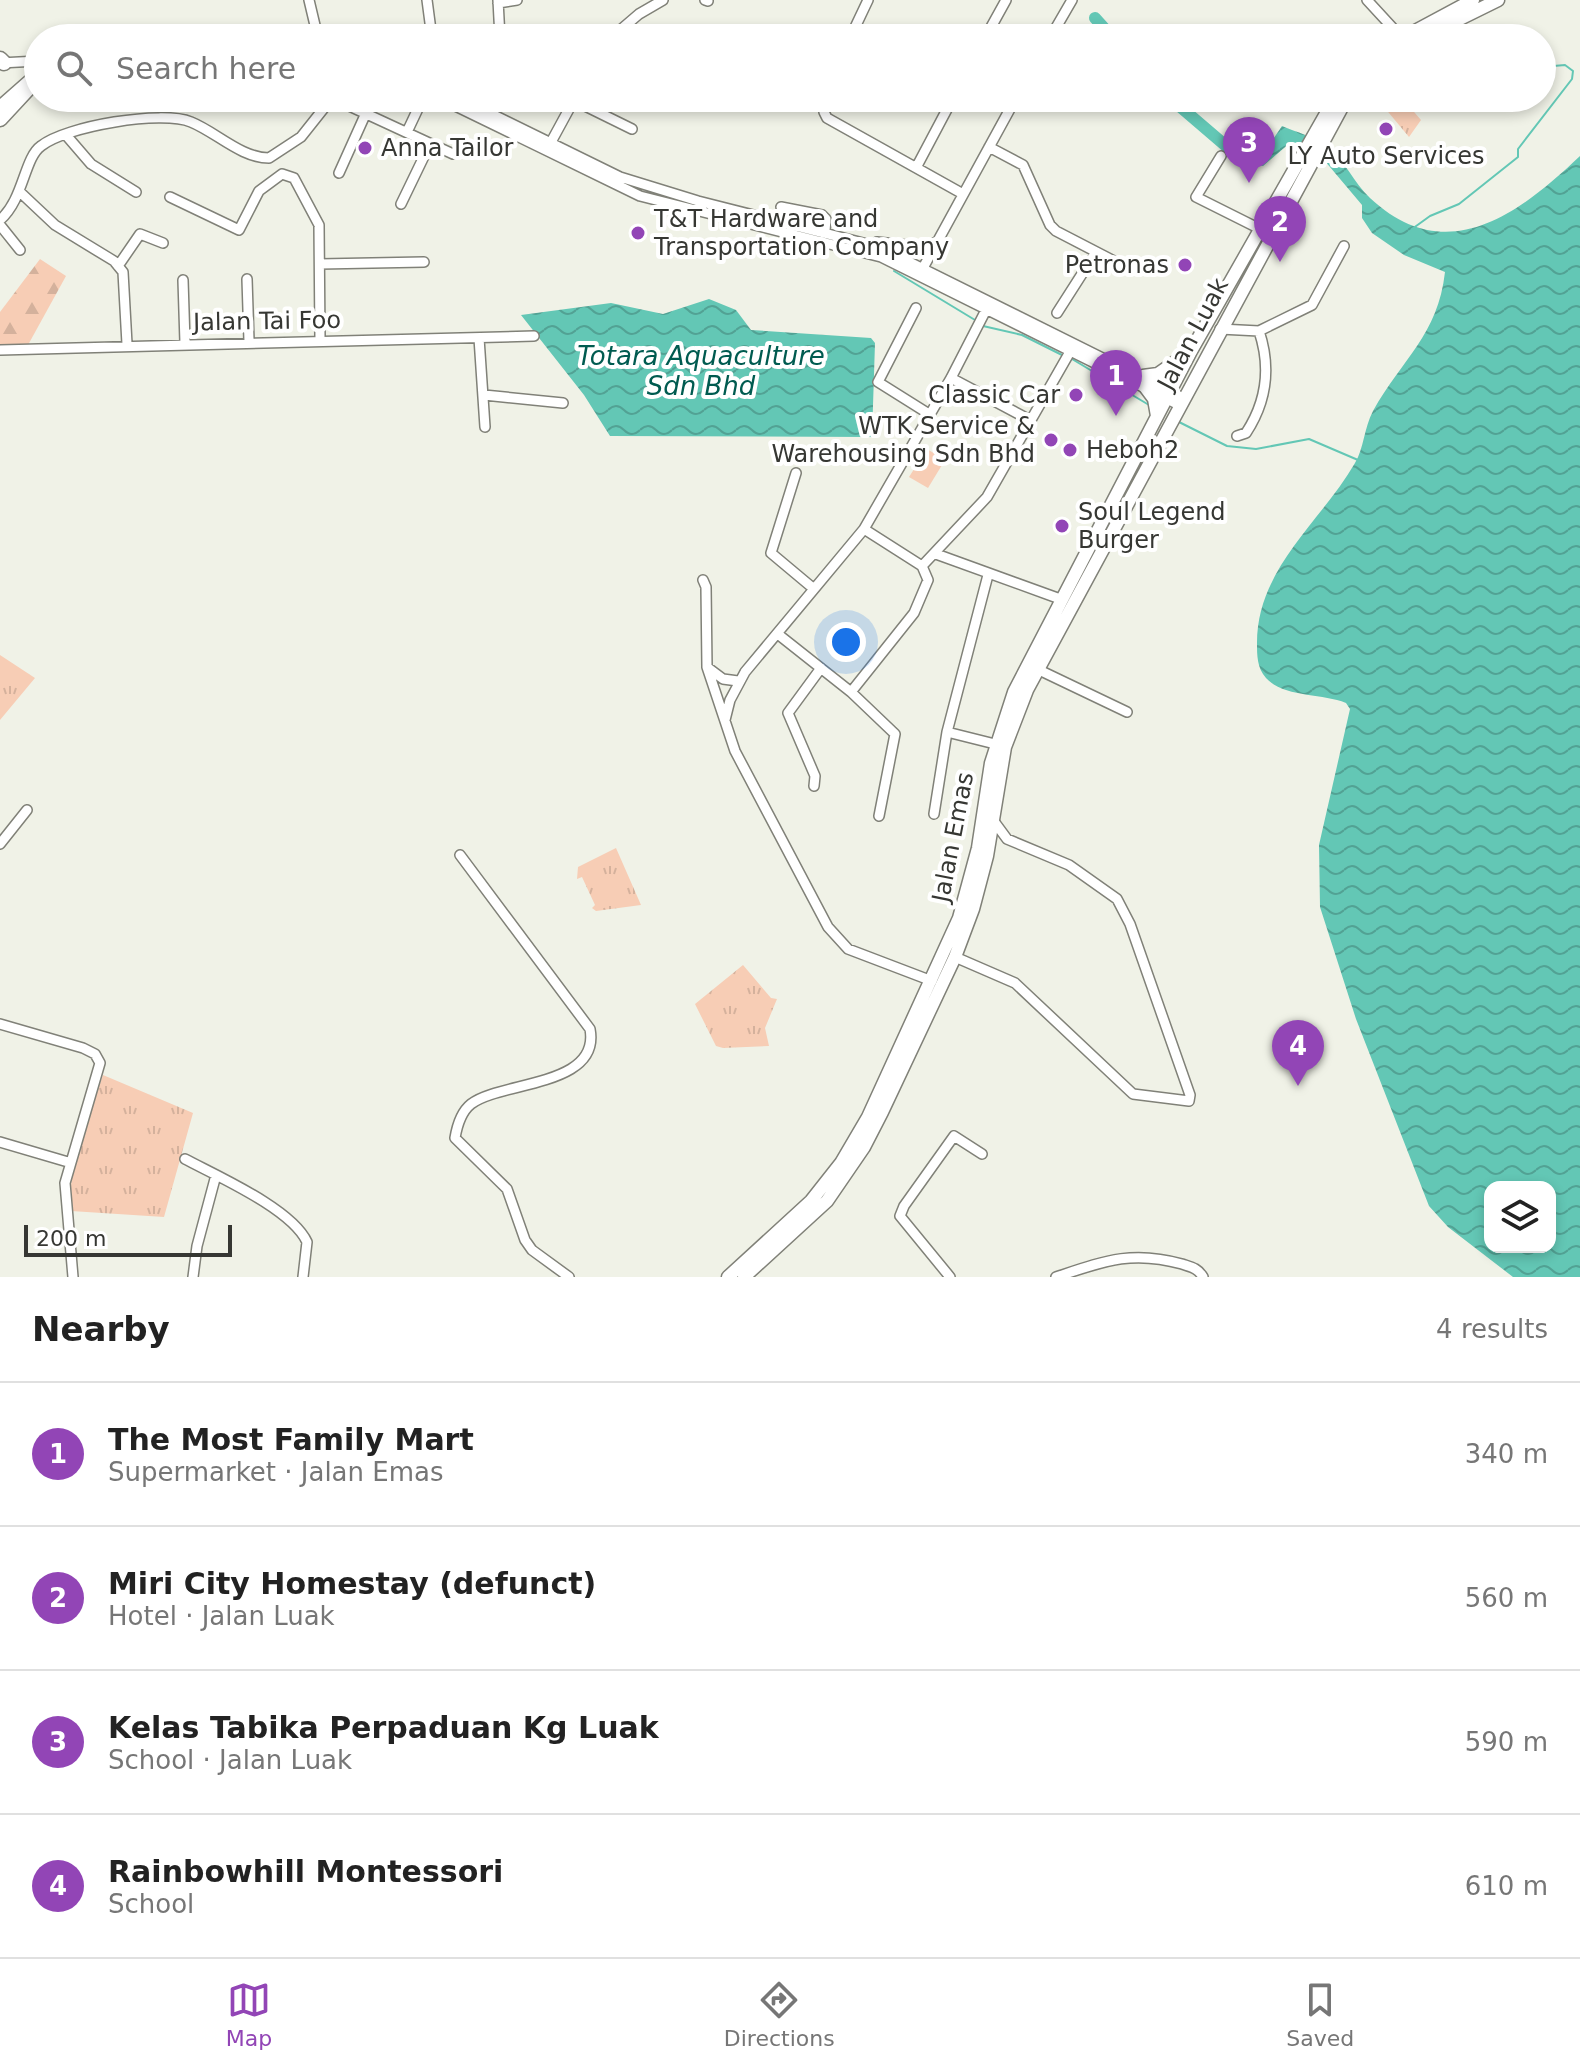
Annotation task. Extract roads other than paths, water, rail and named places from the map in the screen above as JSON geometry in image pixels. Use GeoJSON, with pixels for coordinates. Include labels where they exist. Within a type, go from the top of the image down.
{"type":"FeatureCollection","features":[{"type":"Feature","properties":{"kind":"highway"},"geometry":{"type":"LineString","coordinates":[[0,119],[24,89]]}},
{"type":"Feature","properties":{"kind":"main road"},"geometry":{"type":"LineString","coordinates":[[1428,24],[1473,0]]}},
{"type":"Feature","properties":{"kind":"main road"},"geometry":{"type":"LineString","coordinates":[[1449,24],[1498,0]]}},
{"type":"Feature","properties":{"kind":"main road","name":"Jalan Luak"},"geometry":{"type":"LineString","coordinates":[[1167,408],[1223,324],[1330,112]]}},
{"type":"Feature","properties":{"kind":"main road","name":"Jalan Luak"},"geometry":{"type":"LineString","coordinates":[[1324,126],[1336,112]]}},
{"type":"Feature","properties":{"kind":"main road","name":"Jalan Luak"},"geometry":{"type":"LineString","coordinates":[[1167,408],[1191,351],[1260,229],[1301,170]]}},
{"type":"Feature","properties":{"kind":"main road"},"geometry":{"type":"LineString","coordinates":[[1167,408],[1144,381],[1191,351]]}},
{"type":"Feature","properties":{"kind":"main road","name":"Jalan Emas"},"geometry":{"type":"LineString","coordinates":[[728,1277],[799,1214],[841,1163],[868,1117],[959,918],[972,877],[995,744],[1014,692],[1167,408]]}},
{"type":"Feature","properties":{"kind":"main road","name":"Jalan Emas"},"geometry":{"type":"LineString","coordinates":[[744,1277],[812,1216],[847,1175],[882,1112],[955,957],[979,892],[1005,747],[1016,714],[1167,408]]}},
{"type":"Feature","properties":{"kind":"street"},"geometry":{"type":"LineString","coordinates":[[309,0],[313,24]]}},
{"type":"Feature","properties":{"kind":"street"},"geometry":{"type":"LineString","coordinates":[[427,0],[430,24]]}},
{"type":"Feature","properties":{"kind":"street"},"geometry":{"type":"LineString","coordinates":[[500,24],[498,1],[517,0]]}},
{"type":"Feature","properties":{"kind":"street"},"geometry":{"type":"LineString","coordinates":[[627,24],[663,0]]}},
{"type":"Feature","properties":{"kind":"street"},"geometry":{"type":"LineString","coordinates":[[857,24],[868,0]]}},
{"type":"Feature","properties":{"kind":"street"},"geometry":{"type":"LineString","coordinates":[[993,24],[1006,0]]}},
{"type":"Feature","properties":{"kind":"street"},"geometry":{"type":"LineString","coordinates":[[1058,24],[1072,0]]}},
{"type":"Feature","properties":{"kind":"street"},"geometry":{"type":"LineString","coordinates":[[1367,0],[1389,24]]}},
{"type":"Feature","properties":{"kind":"street"},"geometry":{"type":"LineString","coordinates":[[1,62],[24,61]]}},
{"type":"Feature","properties":{"kind":"street"},"geometry":{"type":"LineString","coordinates":[[0,105],[24,85]]}},
{"type":"Feature","properties":{"kind":"street"},"geometry":{"type":"LineString","coordinates":[[20,250],[0,223],[21,193],[38,148],[66,135],[111,120],[188,121],[251,155],[269,158],[301,137],[321,112]]}},
{"type":"Feature","properties":{"kind":"street"},"geometry":{"type":"LineString","coordinates":[[407,132],[416,112]]}},
{"type":"Feature","properties":{"kind":"street"},"geometry":{"type":"LineString","coordinates":[[468,112],[640,196],[846,246],[912,271],[943,276]]}},
{"type":"Feature","properties":{"kind":"street"},"geometry":{"type":"LineString","coordinates":[[487,112],[550,144],[649,187],[861,240],[917,247],[937,242]]}},
{"type":"Feature","properties":{"kind":"street"},"geometry":{"type":"LineString","coordinates":[[550,144],[566,112]]}},
{"type":"Feature","properties":{"kind":"street"},"geometry":{"type":"LineString","coordinates":[[599,112],[632,129]]}},
{"type":"Feature","properties":{"kind":"street"},"geometry":{"type":"LineString","coordinates":[[824,112],[827,118],[963,194]]}},
{"type":"Feature","properties":{"kind":"street"},"geometry":{"type":"LineString","coordinates":[[917,166],[946,112]]}},
{"type":"Feature","properties":{"kind":"street"},"geometry":{"type":"LineString","coordinates":[[924,273],[937,242],[1008,112]]}},
{"type":"Feature","properties":{"kind":"street"},"geometry":{"type":"LineString","coordinates":[[339,173],[366,113],[453,154]]}},
{"type":"Feature","properties":{"kind":"street"},"geometry":{"type":"LineString","coordinates":[[66,135],[91,164],[136,192]]}},
{"type":"Feature","properties":{"kind":"street"},"geometry":{"type":"LineString","coordinates":[[401,204],[430,144]]}},
{"type":"Feature","properties":{"kind":"street"},"geometry":{"type":"LineString","coordinates":[[989,147],[1023,165],[1050,225],[1056,231],[1114,261]]}},
{"type":"Feature","properties":{"kind":"street"},"geometry":{"type":"LineString","coordinates":[[1221,156],[1196,197],[1260,229]]}},
{"type":"Feature","properties":{"kind":"street"},"geometry":{"type":"LineString","coordinates":[[269,158],[276,176]]}},
{"type":"Feature","properties":{"kind":"street"},"geometry":{"type":"LineString","coordinates":[[170,197],[239,230],[259,191],[276,176],[294,178],[316,214],[320,339]]}},
{"type":"Feature","properties":{"kind":"street"},"geometry":{"type":"LineString","coordinates":[[21,193],[55,225],[118,266],[125,278],[127,344]]}},
{"type":"Feature","properties":{"kind":"street"},"geometry":{"type":"LineString","coordinates":[[781,207],[825,216],[825,231]]}},
{"type":"Feature","properties":{"kind":"street"},"geometry":{"type":"LineString","coordinates":[[118,266],[140,234],[163,243]]}},
{"type":"Feature","properties":{"kind":"street"},"geometry":{"type":"LineString","coordinates":[[861,240],[924,273],[985,314],[1144,381]]}},
{"type":"Feature","properties":{"kind":"street"},"geometry":{"type":"LineString","coordinates":[[937,242],[937,264],[943,276],[985,314],[1144,381],[1167,408]]}},
{"type":"Feature","properties":{"kind":"street"},"geometry":{"type":"LineString","coordinates":[[1223,324],[1259,331],[1312,305],[1344,246]]}},
{"type":"Feature","properties":{"kind":"street"},"geometry":{"type":"LineString","coordinates":[[1057,313],[1096,252]]}},
{"type":"Feature","properties":{"kind":"street"},"geometry":{"type":"LineString","coordinates":[[320,264],[424,262]]}},
{"type":"Feature","properties":{"kind":"street"},"geometry":{"type":"LineString","coordinates":[[247,279],[249,341]]}},
{"type":"Feature","properties":{"kind":"street"},"geometry":{"type":"LineString","coordinates":[[183,280],[185,343]]}},
{"type":"Feature","properties":{"kind":"street"},"geometry":{"type":"LineString","coordinates":[[916,308],[878,382],[929,414]]}},
{"type":"Feature","properties":{"kind":"street"},"geometry":{"type":"LineString","coordinates":[[725,720],[738,681],[864,529],[985,314]]}},
{"type":"Feature","properties":{"kind":"street"},"geometry":{"type":"LineString","coordinates":[[1237,436],[1246,433],[1262,403],[1267,361],[1259,331]]}},
{"type":"Feature","properties":{"kind":"street","name":"Jalan Tai Foo"},"geometry":{"type":"LineString","coordinates":[[0,350],[127,344],[534,336]]}},
{"type":"Feature","properties":{"kind":"street"},"geometry":{"type":"LineString","coordinates":[[479,338],[485,427]]}},
{"type":"Feature","properties":{"kind":"street"},"geometry":{"type":"LineString","coordinates":[[922,566],[987,497],[1071,350]]}},
{"type":"Feature","properties":{"kind":"street"},"geometry":{"type":"LineString","coordinates":[[951,378],[1030,420]]}},
{"type":"Feature","properties":{"kind":"street"},"geometry":{"type":"LineString","coordinates":[[484,395],[563,403]]}},
{"type":"Feature","properties":{"kind":"street"},"geometry":{"type":"LineString","coordinates":[[796,473],[771,553],[814,589]]}},
{"type":"Feature","properties":{"kind":"street"},"geometry":{"type":"LineString","coordinates":[[851,692],[920,603],[928,580],[922,566],[864,529]]}},
{"type":"Feature","properties":{"kind":"street"},"geometry":{"type":"LineString","coordinates":[[936,554],[1063,600]]}},
{"type":"Feature","properties":{"kind":"street"},"geometry":{"type":"LineString","coordinates":[[934,814],[947,732],[988,575]]}},
{"type":"Feature","properties":{"kind":"street"},"geometry":{"type":"LineString","coordinates":[[703,580],[706,587],[707,667],[725,720],[750,780],[834,936],[848,949],[932,981]]}},
{"type":"Feature","properties":{"kind":"street"},"geometry":{"type":"LineString","coordinates":[[779,635],[851,692],[895,734],[879,816]]}},
{"type":"Feature","properties":{"kind":"street"},"geometry":{"type":"LineString","coordinates":[[707,667],[723,679],[738,681]]}},
{"type":"Feature","properties":{"kind":"street"},"geometry":{"type":"LineString","coordinates":[[814,786],[815,776],[788,713],[821,668]]}},
{"type":"Feature","properties":{"kind":"street"},"geometry":{"type":"LineString","coordinates":[[1037,669],[1127,712]]}},
{"type":"Feature","properties":{"kind":"street"},"geometry":{"type":"LineString","coordinates":[[947,732],[995,744]]}},
{"type":"Feature","properties":{"kind":"street"},"geometry":{"type":"LineString","coordinates":[[0,844],[27,810]]}},
{"type":"Feature","properties":{"kind":"street"},"geometry":{"type":"LineString","coordinates":[[955,957],[1015,983],[1133,1094],[1177,1102],[1189,1101],[1190,1095],[1145,965],[1117,899],[1069,865],[1007,839],[993,820]]}},
{"type":"Feature","properties":{"kind":"street"},"geometry":{"type":"LineString","coordinates":[[988,849],[1007,839]]}},
{"type":"Feature","properties":{"kind":"street"},"geometry":{"type":"LineString","coordinates":[[460,855],[590,1029],[590,1046],[581,1062],[543,1081],[478,1100],[462,1115],[455,1138],[507,1189],[525,1240],[532,1250],[569,1277]]}},
{"type":"Feature","properties":{"kind":"street"},"geometry":{"type":"LineString","coordinates":[[0,1024],[83,1048],[98,1058],[100,1072],[68,1162],[64,1195],[73,1277]]}},
{"type":"Feature","properties":{"kind":"street"},"geometry":{"type":"LineString","coordinates":[[950,1277],[900,1216],[956,1133],[982,1154]]}},
{"type":"Feature","properties":{"kind":"street"},"geometry":{"type":"LineString","coordinates":[[0,1142],[68,1162]]}},
{"type":"Feature","properties":{"kind":"street"},"geometry":{"type":"LineString","coordinates":[[185,1159],[253,1194],[299,1229],[307,1242],[303,1277]]}},
{"type":"Feature","properties":{"kind":"street"},"geometry":{"type":"LineString","coordinates":[[193,1277],[197,1246],[216,1175]]}},
{"type":"Feature","properties":{"kind":"street"},"geometry":{"type":"LineString","coordinates":[[1056,1277],[1124,1256],[1170,1261],[1196,1268],[1203,1277]]}},
{"type":"Feature","properties":{"kind":"water"},"geometry":{"type":"Polygon","coordinates":[[[1282,126],[1333,151],[1370,198],[1398,219],[1426,230],[1453,231],[1480,226],[1506,214],[1532,197],[1580,156],[1580,1277],[1513,1277],[1448,1227],[1429,1206],[1356,1019],[1320,907],[1319,845],[1350,709],[1346,703],[1293,692],[1274,684],[1266,678],[1257,657],[1260,616],[1279,569],[1355,463],[1373,411],[1427,330],[1441,294],[1445,272],[1404,255],[1372,233],[1362,218],[1362,205],[1319,154],[1291,142],[1263,166],[1242,160],[1243,151],[1250,155],[1263,154],[1282,126]]]}},
{"type":"Feature","properties":{"kind":"water","name":"Totara Aquaculture Sdn Bhd"},"geometry":{"type":"Polygon","coordinates":[[[709,299],[736,310],[751,330],[871,338],[875,343],[872,437],[610,436],[584,395],[521,315],[611,303],[663,314],[709,299]]]}},
{"type":"Feature","properties":{"kind":"waterway"},"geometry":{"type":"LineString","coordinates":[[1095,18],[1100,24]]}},
{"type":"Feature","properties":{"kind":"waterway"},"geometry":{"type":"LineString","coordinates":[[1556,66],[1565,65],[1573,71],[1572,79],[1556,100]]}},
{"type":"Feature","properties":{"kind":"waterway"},"geometry":{"type":"LineString","coordinates":[[1186,112],[1233,152],[1257,160]]}},
{"type":"Feature","properties":{"kind":"waterway"},"geometry":{"type":"LineString","coordinates":[[1412,229],[1430,216],[1459,204],[1518,157],[1518,149],[1547,112]]}},
{"type":"Feature","properties":{"kind":"waterway"},"geometry":{"type":"LineString","coordinates":[[894,271],[975,320]]}},
{"type":"Feature","properties":{"kind":"waterway"},"geometry":{"type":"LineString","coordinates":[[983,326],[1022,335],[1062,355]]}},
{"type":"Feature","properties":{"kind":"waterway"},"geometry":{"type":"LineString","coordinates":[[1072,359],[1149,405]]}},
{"type":"Feature","properties":{"kind":"waterway"},"geometry":{"type":"LineString","coordinates":[[1179,422],[1227,446],[1256,449],[1309,439],[1358,460]]}},
{"type":"Feature","properties":{"kind":"place","name":"LY Auto Services"},"geometry":{"type":"Point","coordinates":[1386,129]}},
{"type":"Feature","properties":{"kind":"place","name":"Anna Tailor"},"geometry":{"type":"Point","coordinates":[365,148]}},
{"type":"Feature","properties":{"kind":"place","name":"Kelas Tabika Perpaduan Kg Luak"},"geometry":{"type":"Point","coordinates":[1249,183]}},
{"type":"Feature","properties":{"kind":"place","name":"T&T Hardware and Transportation Company"},"geometry":{"type":"Point","coordinates":[638,233]}},
{"type":"Feature","properties":{"kind":"place","name":"Miri City Homestay (defunct)"},"geometry":{"type":"Point","coordinates":[1280,262]}},
{"type":"Feature","properties":{"kind":"place","name":"Petronas"},"geometry":{"type":"Point","coordinates":[1185,265]}},
{"type":"Feature","properties":{"kind":"place","name":"Classic Car"},"geometry":{"type":"Point","coordinates":[1076,395]}},
{"type":"Feature","properties":{"kind":"place","name":"The Most Family Mart"},"geometry":{"type":"Point","coordinates":[1116,416]}},
{"type":"Feature","properties":{"kind":"place","name":"WTK Service & Warehousing Sdn Bhd"},"geometry":{"type":"Point","coordinates":[1051,440]}},
{"type":"Feature","properties":{"kind":"place","name":"Heboh2"},"geometry":{"type":"Point","coordinates":[1070,450]}},
{"type":"Feature","properties":{"kind":"place","name":"Soul Legend Burger"},"geometry":{"type":"Point","coordinates":[1062,526]}},
{"type":"Feature","properties":{"kind":"place","name":"Rainbowhill Montessori"},"geometry":{"type":"Point","coordinates":[1298,1086]}}]}
